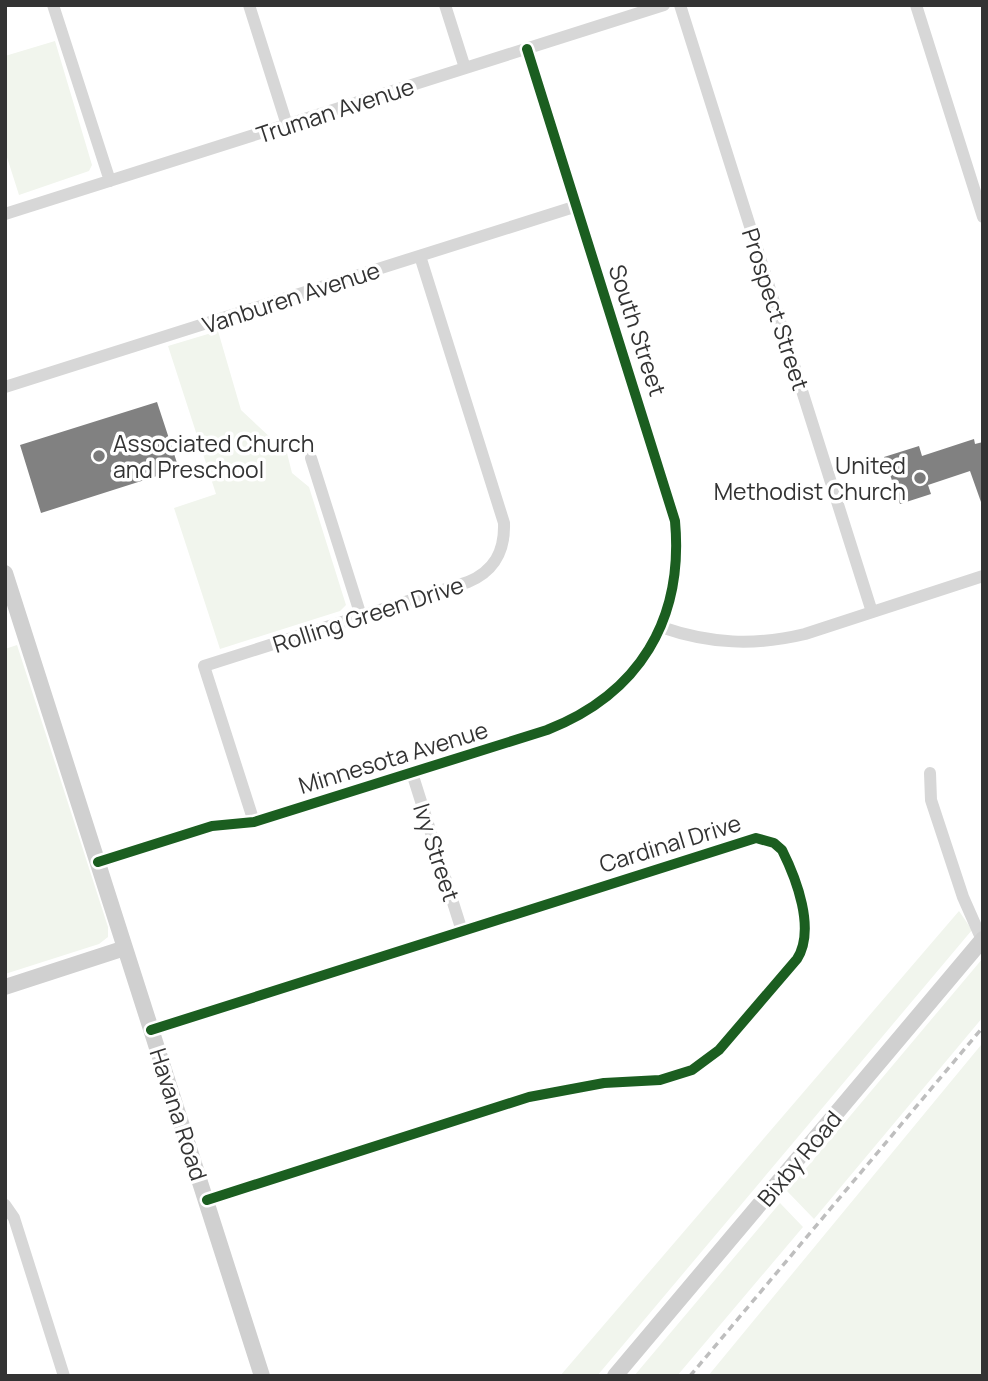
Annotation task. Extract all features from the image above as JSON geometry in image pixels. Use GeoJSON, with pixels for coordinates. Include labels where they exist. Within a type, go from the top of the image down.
{"type":"FeatureCollection","features":[{"type":"Feature","properties":{"kind":"street"},"geometry":{"type":"LineString","coordinates":[[53,5],[110,181]]}},
{"type":"Feature","properties":{"kind":"street"},"geometry":{"type":"LineString","coordinates":[[249,5],[287,125]]}},
{"type":"Feature","properties":{"kind":"street"},"geometry":{"type":"LineString","coordinates":[[445,5],[465,68]]}},
{"type":"Feature","properties":{"kind":"street","name":"Truman Avenue"},"geometry":{"type":"LineString","coordinates":[[5,214],[664,5]]}},
{"type":"Feature","properties":{"kind":"street","name":"Prospect Street"},"geometry":{"type":"LineString","coordinates":[[680,5],[872,612]]}},
{"type":"Feature","properties":{"kind":"street"},"geometry":{"type":"LineString","coordinates":[[916,5],[983,217]]}},
{"type":"Feature","properties":{"kind":"street","name":"South Street"},"geometry":{"type":"LineString","coordinates":[[527,49],[675,521],[676,572],[661,627]]}},
{"type":"Feature","properties":{"kind":"street","name":"Vanburen Avenue"},"geometry":{"type":"LineString","coordinates":[[5,387],[577,206]]}},
{"type":"Feature","properties":{"kind":"street","name":"Rolling Green Drive"},"geometry":{"type":"LineString","coordinates":[[254,822],[204,666],[478,578],[496,561],[505,536],[504,523],[420,256]]}},
{"type":"Feature","properties":{"kind":"street"},"geometry":{"type":"LineString","coordinates":[[311,458],[361,616]]}},
{"type":"Feature","properties":{"kind":"street","name":"Havana Road"},"geometry":{"type":"LineString","coordinates":[[5,573],[262,1376]]}},
{"type":"Feature","properties":{"kind":"street"},"geometry":{"type":"LineString","coordinates":[[661,627],[701,639],[750,643],[778,640],[805,634],[983,576]]}},
{"type":"Feature","properties":{"kind":"street","name":"Minnesota Avenue"},"geometry":{"type":"LineString","coordinates":[[98,862],[212,826],[254,822],[547,730],[592,708],[613,693],[642,660],[661,627]]}},
{"type":"Feature","properties":{"kind":"street","name":"Ivy Street"},"geometry":{"type":"LineString","coordinates":[[412,773],[462,931]]}},
{"type":"Feature","properties":{"kind":"street"},"geometry":{"type":"LineString","coordinates":[[930,773],[931,800],[962,897],[982,939]]}},
{"type":"Feature","properties":{"kind":"street","name":"Cardinal Drive"},"geometry":{"type":"LineString","coordinates":[[152,1030],[756,838],[774,843],[782,850],[805,917],[805,942],[797,959],[719,1050],[692,1070],[660,1080],[604,1083],[529,1097],[206,1199]]}},
{"type":"Feature","properties":{"kind":"street","name":"Bixby Road"},"geometry":{"type":"LineString","coordinates":[[615,1376],[982,939]]}},
{"type":"Feature","properties":{"kind":"street"},"geometry":{"type":"LineString","coordinates":[[5,987],[125,948]]}},
{"type":"Feature","properties":{"kind":"street"},"geometry":{"type":"LineString","coordinates":[[5,1205],[14,1218],[64,1376]]}},
{"type":"Feature","properties":{"kind":"shaded area"},"geometry":{"type":"Polygon","coordinates":[[[55,41],[92,165],[89,171],[19,195],[5,151],[5,56],[55,41]]]}},
{"type":"Feature","properties":{"kind":"shaded area"},"geometry":{"type":"Polygon","coordinates":[[[218,331],[241,410],[287,453],[292,473],[309,487],[346,605],[340,611],[220,649],[174,508],[216,494],[168,346],[218,331]]]}},
{"type":"Feature","properties":{"kind":"shaded area"},"geometry":{"type":"Polygon","coordinates":[[[17,645],[108,927],[108,937],[99,944],[5,974],[5,649],[17,645]]]}},
{"type":"Feature","properties":{"kind":"shaded area"},"geometry":{"type":"Polygon","coordinates":[[[959,911],[972,930],[597,1376],[560,1376],[959,911]]]}},
{"type":"Feature","properties":{"kind":"shaded area"},"geometry":{"type":"Polygon","coordinates":[[[983,958],[983,1017],[814,1219],[787,1191],[983,958]]]}},
{"type":"Feature","properties":{"kind":"shaded area"},"geometry":{"type":"Polygon","coordinates":[[[983,1043],[983,1376],[708,1376],[981,1045],[983,1043]]]}},
{"type":"Feature","properties":{"kind":"shaded area"},"geometry":{"type":"Polygon","coordinates":[[[780,1203],[803,1227],[677,1376],[634,1376],[780,1203]]]}},
{"type":"Feature","properties":{"kind":"building","name":"Associated Church and Preschool"},"geometry":{"type":"Polygon","coordinates":[[[157,402],[179,469],[41,513],[20,445],[157,402]]]}},
{"type":"Feature","properties":{"kind":"building","name":"United Methodist Church"},"geometry":{"type":"Polygon","coordinates":[[[974,439],[975,444],[983,442],[983,502],[970,471],[928,485],[931,494],[900,504],[884,457],[919,446],[922,456],[974,439]]]}},
{"type":"Feature","properties":{"kind":"railway"},"geometry":{"type":"LineString","coordinates":[[690,1376],[983,1027]]}},
{"type":"Feature","properties":{"kind":"cycle path"},"geometry":{"type":"LineString","coordinates":[[98,862],[212,826],[254,822],[547,730],[579,715],[607,696],[630,674],[649,649],[663,621],[672,590],[676,557],[675,521],[527,49]]}},
{"type":"Feature","properties":{"kind":"cycle path"},"geometry":{"type":"LineString","coordinates":[[151,1030],[756,838],[774,843],[782,850],[798,889],[805,933],[797,959],[719,1050],[692,1070],[660,1080],[604,1083],[529,1097],[207,1200]]}},
{"type":"Feature","properties":{"kind":"place","name":"Associated Church and Preschool"},"geometry":{"type":"Point","coordinates":[99,456]}},
{"type":"Feature","properties":{"kind":"place","name":"United Methodist Church"},"geometry":{"type":"Point","coordinates":[920,478]}}]}
